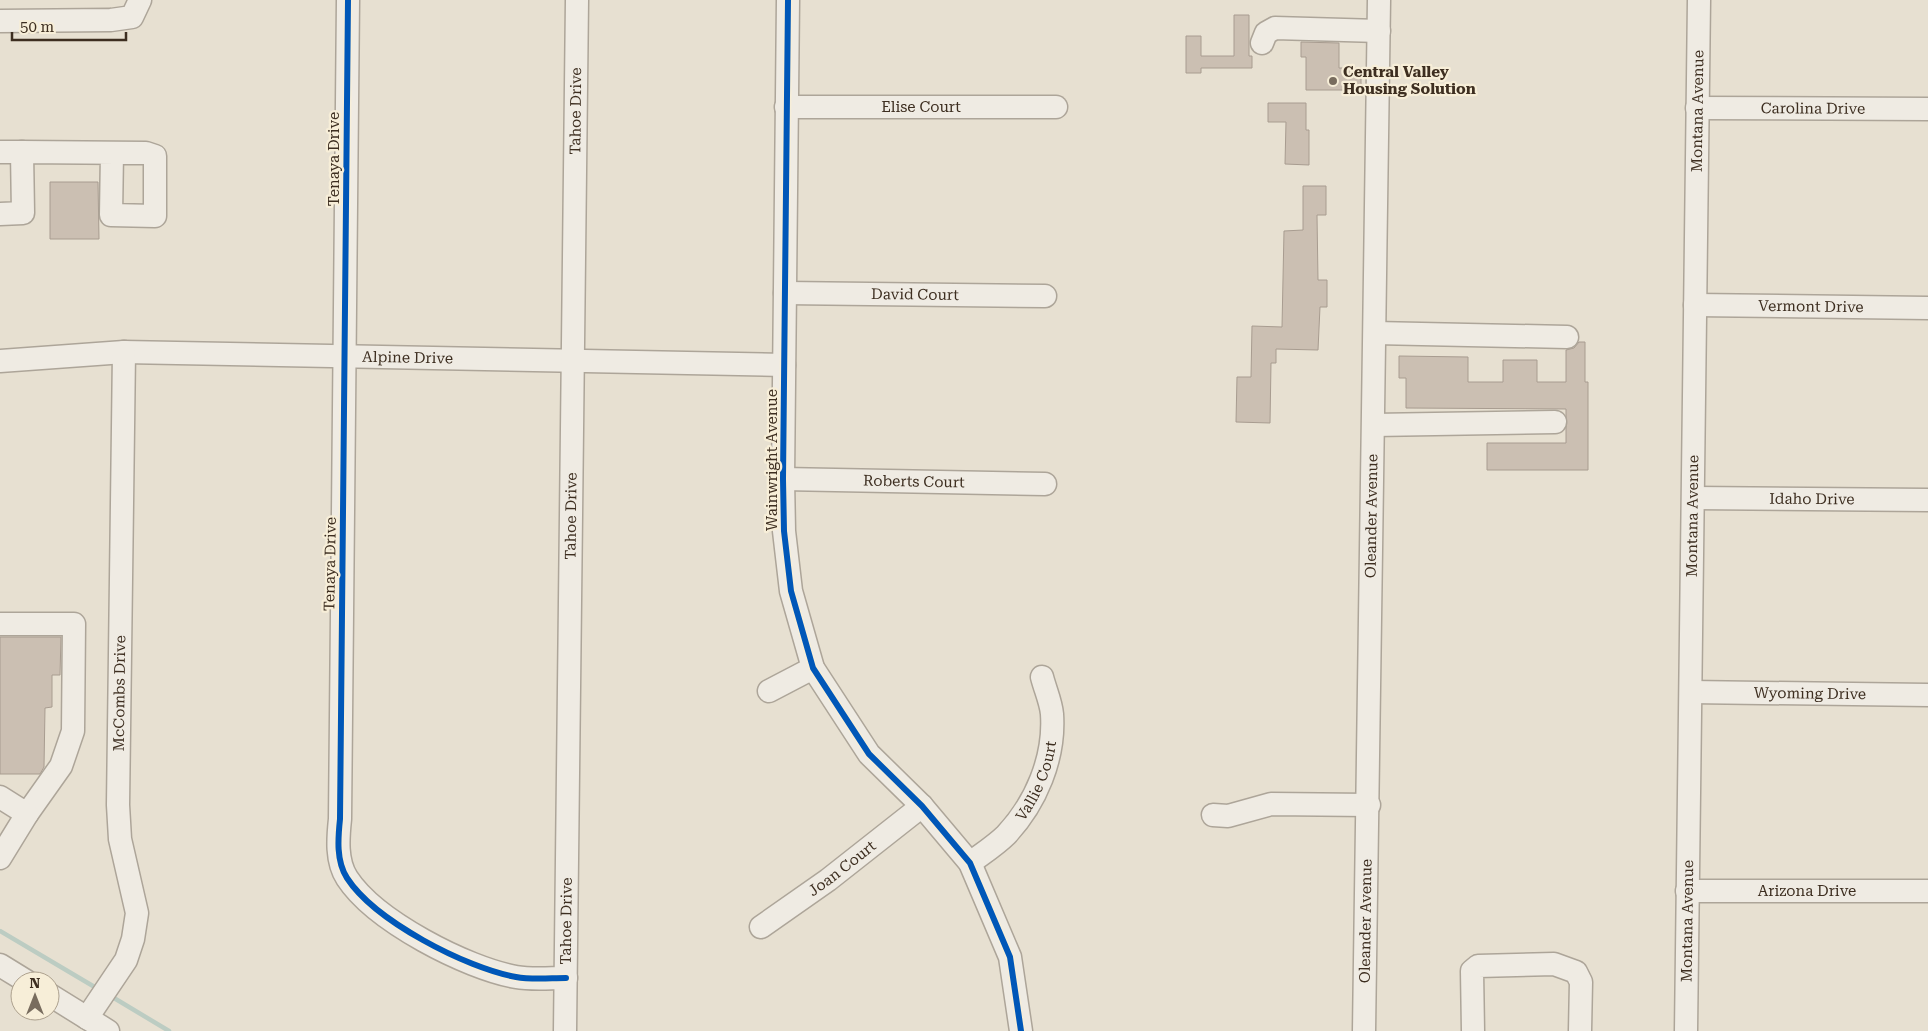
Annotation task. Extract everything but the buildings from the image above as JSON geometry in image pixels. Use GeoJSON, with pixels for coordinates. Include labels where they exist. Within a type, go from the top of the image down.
{"type":"FeatureCollection","features":[{"type":"Feature","properties":{"kind":"street"},"geometry":{"type":"LineString","coordinates":[[0,21],[111,20],[132,17],[140,0]]}},
{"type":"Feature","properties":{"kind":"street","name":"Tenaya Drive"},"geometry":{"type":"LineString","coordinates":[[348,0],[345,356],[337,845],[346,877],[367,902],[405,930],[453,956],[491,970],[517,977],[566,978]]}},
{"type":"Feature","properties":{"kind":"street","name":"Tahoe Drive"},"geometry":{"type":"LineString","coordinates":[[565,1031],[577,0]]}},
{"type":"Feature","properties":{"kind":"street","name":"Wainwright Avenue"},"geometry":{"type":"LineString","coordinates":[[788,0],[784,531],[791,591],[813,668],[869,754],[922,806],[970,863],[1010,957],[1021,1031]]}},
{"type":"Feature","properties":{"kind":"street","name":"Oleander Avenue"},"geometry":{"type":"LineString","coordinates":[[1364,1031],[1379,0]]}},
{"type":"Feature","properties":{"kind":"street","name":"Montana Avenue"},"geometry":{"type":"LineString","coordinates":[[1686,1031],[1694,498],[1698,0]]}},
{"type":"Feature","properties":{"kind":"street"},"geometry":{"type":"LineString","coordinates":[[1262,43],[1266,33],[1275,28],[1379,31]]}},
{"type":"Feature","properties":{"kind":"street","name":"Elise Court"},"geometry":{"type":"LineString","coordinates":[[786,107],[1056,108]]}},
{"type":"Feature","properties":{"kind":"street","name":"Carolina Drive"},"geometry":{"type":"LineString","coordinates":[[1698,108],[1928,109]]}},
{"type":"Feature","properties":{"kind":"street"},"geometry":{"type":"LineString","coordinates":[[0,152],[112,153]]}},
{"type":"Feature","properties":{"kind":"street"},"geometry":{"type":"LineString","coordinates":[[0,214],[23,213],[22,152]]}},
{"type":"Feature","properties":{"kind":"street","name":"David Court"},"geometry":{"type":"LineString","coordinates":[[785,293],[1046,296]]}},
{"type":"Feature","properties":{"kind":"street","name":"Vermont Drive"},"geometry":{"type":"LineString","coordinates":[[1696,306],[1928,308]]}},
{"type":"Feature","properties":{"kind":"street"},"geometry":{"type":"LineString","coordinates":[[1375,333],[1567,337]]}},
{"type":"Feature","properties":{"kind":"street","name":"Alpine Drive"},"geometry":{"type":"LineString","coordinates":[[0,361],[124,352],[574,360],[784,366]]}},
{"type":"Feature","properties":{"kind":"street","name":"McCombs Drive"},"geometry":{"type":"LineString","coordinates":[[97,1003],[126,960],[133,939],[137,913],[120,838],[118,806],[124,352]]}},
{"type":"Feature","properties":{"kind":"street"},"geometry":{"type":"LineString","coordinates":[[1374,426],[1555,422]]}},
{"type":"Feature","properties":{"kind":"street","name":"Roberts Court"},"geometry":{"type":"LineString","coordinates":[[784,479],[1045,484]]}},
{"type":"Feature","properties":{"kind":"street","name":"Idaho Drive"},"geometry":{"type":"LineString","coordinates":[[1694,498],[1928,500]]}},
{"type":"Feature","properties":{"kind":"street"},"geometry":{"type":"LineString","coordinates":[[0,624],[74,624],[73,731],[61,766],[27,814],[0,858]]}},
{"type":"Feature","properties":{"kind":"street"},"geometry":{"type":"LineString","coordinates":[[769,691],[813,668]]}},
{"type":"Feature","properties":{"kind":"street","name":"Vallie Court"},"geometry":{"type":"LineString","coordinates":[[970,863],[1006,836],[1025,811],[1036,791],[1050,745],[1052,714],[1042,677]]}},
{"type":"Feature","properties":{"kind":"street","name":"Wyoming Drive"},"geometry":{"type":"LineString","coordinates":[[1691,692],[1928,695]]}},
{"type":"Feature","properties":{"kind":"street"},"geometry":{"type":"LineString","coordinates":[[0,797],[27,814]]}},
{"type":"Feature","properties":{"kind":"street"},"geometry":{"type":"LineString","coordinates":[[1213,815],[1228,816],[1272,804],[1368,805]]}},
{"type":"Feature","properties":{"kind":"street","name":"Joan Court"},"geometry":{"type":"LineString","coordinates":[[761,927],[828,880],[922,806]]}},
{"type":"Feature","properties":{"kind":"street","name":"Arizona Drive"},"geometry":{"type":"LineString","coordinates":[[1687,891],[1928,890]]}},
{"type":"Feature","properties":{"kind":"street"},"geometry":{"type":"LineString","coordinates":[[1473,1031],[1472,971],[1478,966],[1554,964],[1576,972],[1581,982],[1580,1031]]}},
{"type":"Feature","properties":{"kind":"street"},"geometry":{"type":"LineString","coordinates":[[60,997],[97,1003],[108,1031]]}},
{"type":"Feature","properties":{"kind":"waterway"},"geometry":{"type":"LineString","coordinates":[[0,931],[98,989]]}},
{"type":"Feature","properties":{"kind":"waterway"},"geometry":{"type":"LineString","coordinates":[[109,995],[169,1031]]}},
{"type":"Feature","properties":{"kind":"cycle path"},"geometry":{"type":"LineString","coordinates":[[348,0],[339,857],[343,871],[360,894],[378,910],[423,940],[472,964],[496,972],[535,979],[566,978]]}},
{"type":"Feature","properties":{"kind":"cycle path"},"geometry":{"type":"LineString","coordinates":[[788,0],[783,479],[784,531],[791,591],[813,668],[869,754],[922,806],[970,863],[1010,957],[1021,1031]]}},
{"type":"Feature","properties":{"kind":"place","name":"Central Valley Housing Solution"},"geometry":{"type":"Point","coordinates":[1333,81]}}]}
